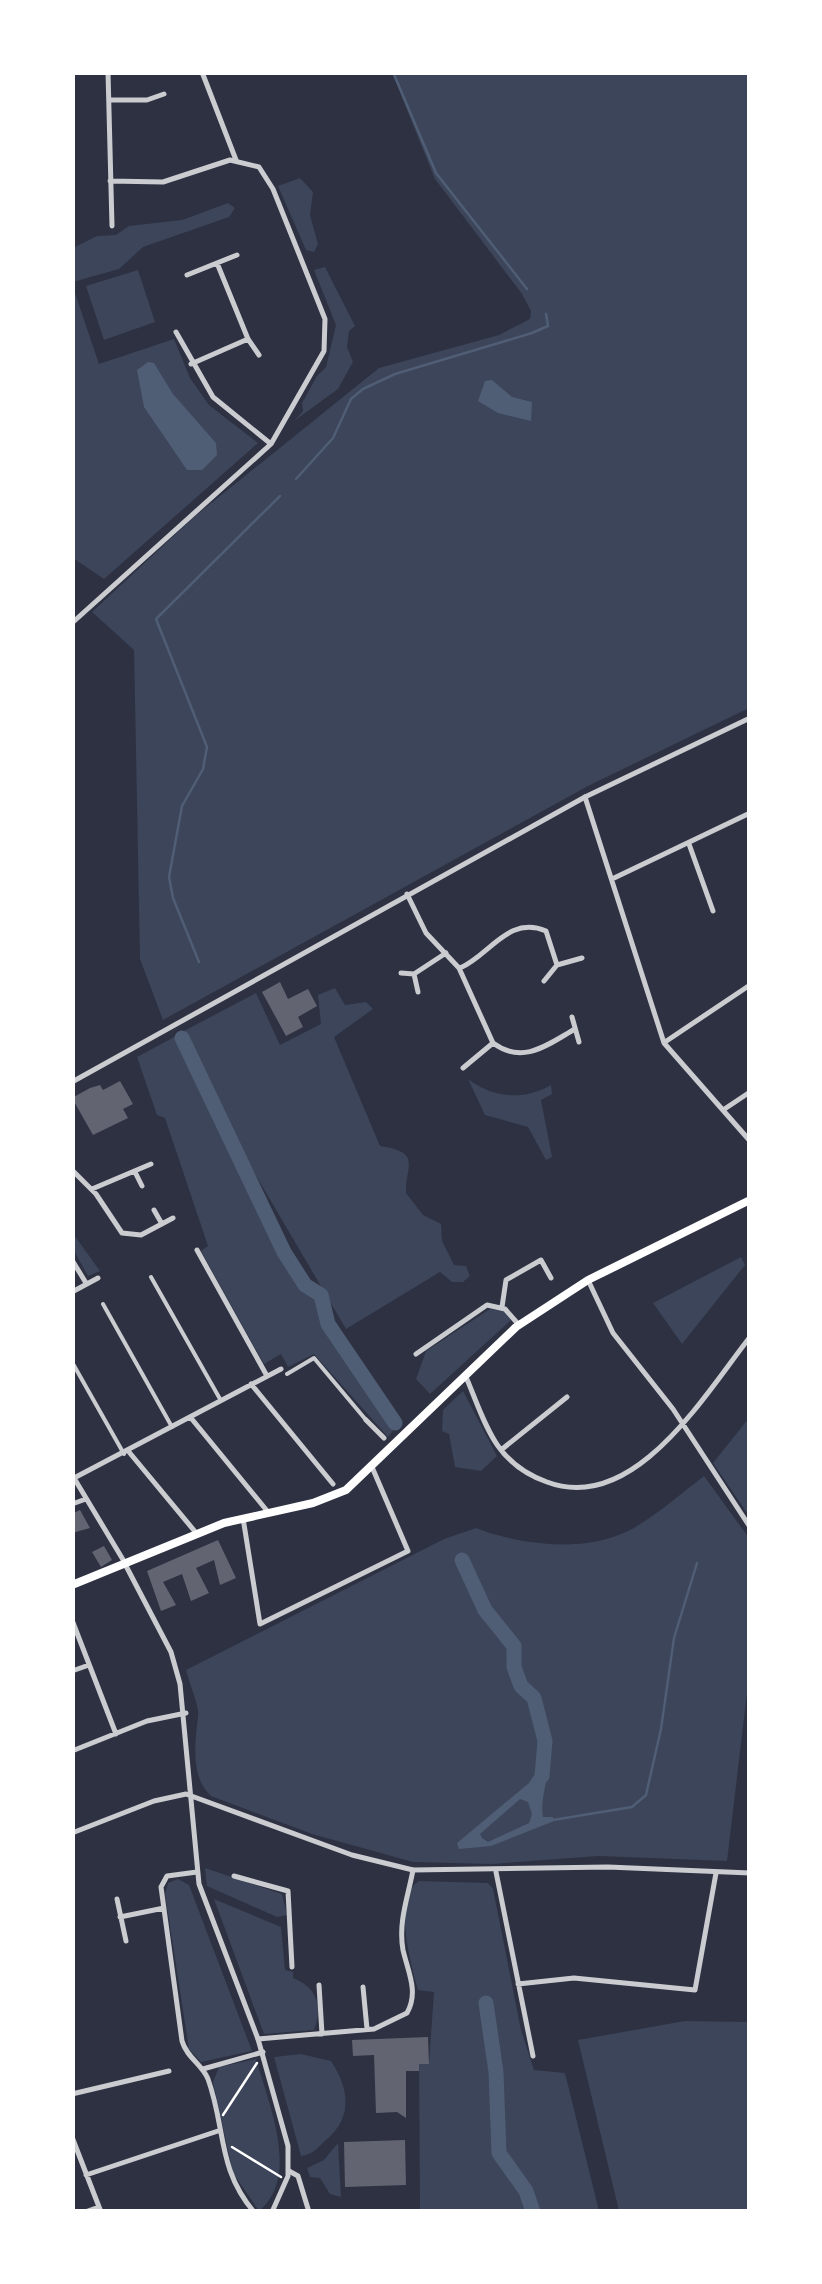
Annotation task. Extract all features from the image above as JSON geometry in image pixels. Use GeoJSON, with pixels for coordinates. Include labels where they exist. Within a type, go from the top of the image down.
{"type":"FeatureCollection","features":[{"type":"Feature","properties":{"kind":"main road"},"geometry":{"type":"LineString","coordinates":[[72,1585],[242,1518],[339,1494],[519,1325],[588,1280],[750,1200]]}},
{"type":"Feature","properties":{"kind":"street"},"geometry":{"type":"LineString","coordinates":[[108,72],[112,226]]}},
{"type":"Feature","properties":{"kind":"street"},"geometry":{"type":"LineString","coordinates":[[202,72],[236,160]]}},
{"type":"Feature","properties":{"kind":"street"},"geometry":{"type":"LineString","coordinates":[[109,100],[147,100],[164,94]]}},
{"type":"Feature","properties":{"kind":"street"},"geometry":{"type":"LineString","coordinates":[[72,623],[182,520],[271,444],[320,359],[327,324],[266,175],[254,164],[236,160],[213,163],[163,182],[110,181]]}},
{"type":"Feature","properties":{"kind":"street"},"geometry":{"type":"LineString","coordinates":[[186,275],[238,255]]}},
{"type":"Feature","properties":{"kind":"street"},"geometry":{"type":"LineString","coordinates":[[302,264],[310,261]]}},
{"type":"Feature","properties":{"kind":"street"},"geometry":{"type":"LineString","coordinates":[[217,263],[248,339],[259,355]]}},
{"type":"Feature","properties":{"kind":"street"},"geometry":{"type":"LineString","coordinates":[[327,324],[335,322]]}},
{"type":"Feature","properties":{"kind":"street"},"geometry":{"type":"LineString","coordinates":[[176,332],[212,396],[271,444]]}},
{"type":"Feature","properties":{"kind":"street"},"geometry":{"type":"LineString","coordinates":[[191,364],[248,339]]}},
{"type":"Feature","properties":{"kind":"street"},"geometry":{"type":"LineString","coordinates":[[72,1082],[585,798],[750,718]]}},
{"type":"Feature","properties":{"kind":"street"},"geometry":{"type":"LineString","coordinates":[[585,798],[664,1043],[750,1141]]}},
{"type":"Feature","properties":{"kind":"street"},"geometry":{"type":"LineString","coordinates":[[611,879],[750,813]]}},
{"type":"Feature","properties":{"kind":"street"},"geometry":{"type":"LineString","coordinates":[[688,842],[713,912]]}},
{"type":"Feature","properties":{"kind":"street"},"geometry":{"type":"LineString","coordinates":[[407,894],[426,933],[460,968],[494,1042],[503,1050],[527,1054],[575,1029]]}},
{"type":"Feature","properties":{"kind":"street"},"geometry":{"type":"LineString","coordinates":[[460,968],[478,960],[500,936],[522,926],[546,931],[557,965]]}},
{"type":"Feature","properties":{"kind":"street"},"geometry":{"type":"LineString","coordinates":[[402,973],[414,974],[446,953]]}},
{"type":"Feature","properties":{"kind":"street"},"geometry":{"type":"LineString","coordinates":[[544,981],[557,965],[582,958]]}},
{"type":"Feature","properties":{"kind":"street"},"geometry":{"type":"LineString","coordinates":[[414,974],[418,992]]}},
{"type":"Feature","properties":{"kind":"street"},"geometry":{"type":"LineString","coordinates":[[664,1043],[750,986]]}},
{"type":"Feature","properties":{"kind":"street"},"geometry":{"type":"LineString","coordinates":[[572,1018],[579,1042]]}},
{"type":"Feature","properties":{"kind":"street"},"geometry":{"type":"LineString","coordinates":[[463,1068],[494,1042]]}},
{"type":"Feature","properties":{"kind":"street"},"geometry":{"type":"LineString","coordinates":[[723,1111],[750,1092]]}},
{"type":"Feature","properties":{"kind":"street"},"geometry":{"type":"LineString","coordinates":[[92,1189],[151,1164]]}},
{"type":"Feature","properties":{"kind":"street"},"geometry":{"type":"LineString","coordinates":[[72,1170],[92,1189],[122,1233],[141,1235],[173,1218]]}},
{"type":"Feature","properties":{"kind":"street"},"geometry":{"type":"LineString","coordinates":[[135,1172],[142,1186]]}},
{"type":"Feature","properties":{"kind":"street"},"geometry":{"type":"LineString","coordinates":[[154,1210],[162,1224]]}},
{"type":"Feature","properties":{"kind":"street"},"geometry":{"type":"LineString","coordinates":[[197,1250],[267,1376]]}},
{"type":"Feature","properties":{"kind":"street"},"geometry":{"type":"LineString","coordinates":[[502,1307],[507,1279],[540,1260],[543,1252]]}},
{"type":"Feature","properties":{"kind":"street"},"geometry":{"type":"LineString","coordinates":[[72,1260],[86,1284]]}},
{"type":"Feature","properties":{"kind":"street"},"geometry":{"type":"LineString","coordinates":[[540,1260],[552,1278]]}},
{"type":"Feature","properties":{"kind":"street"},"geometry":{"type":"LineString","coordinates":[[151,1277],[221,1401]]}},
{"type":"Feature","properties":{"kind":"street"},"geometry":{"type":"LineString","coordinates":[[72,1292],[98,1278]]}},
{"type":"Feature","properties":{"kind":"street"},"geometry":{"type":"LineString","coordinates":[[588,1280],[613,1333],[683,1424],[750,1527]]}},
{"type":"Feature","properties":{"kind":"street"},"geometry":{"type":"LineString","coordinates":[[103,1304],[172,1428]]}},
{"type":"Feature","properties":{"kind":"street"},"geometry":{"type":"LineString","coordinates":[[416,1354],[484,1306],[502,1307],[519,1325]]}},
{"type":"Feature","properties":{"kind":"street"},"geometry":{"type":"LineString","coordinates":[[465,1374],[501,1450],[545,1482],[585,1488],[624,1475],[683,1424],[750,1337]]}},
{"type":"Feature","properties":{"kind":"street"},"geometry":{"type":"LineString","coordinates":[[272,2212],[287,2180],[288,2146],[258,2039],[204,1904],[197,1872],[186,1713],[170,1652],[126,1564],[73,1477],[126,1453],[267,1376],[314,1358],[384,1438]]}},
{"type":"Feature","properties":{"kind":"street"},"geometry":{"type":"LineString","coordinates":[[72,1362],[126,1453],[197,1534]]}},
{"type":"Feature","properties":{"kind":"street"},"geometry":{"type":"LineString","coordinates":[[251,1384],[333,1484]]}},
{"type":"Feature","properties":{"kind":"street"},"geometry":{"type":"LineString","coordinates":[[501,1450],[567,1397]]}},
{"type":"Feature","properties":{"kind":"street"},"geometry":{"type":"LineString","coordinates":[[191,1418],[268,1512]]}},
{"type":"Feature","properties":{"kind":"street"},"geometry":{"type":"LineString","coordinates":[[242,1518],[260,1624],[408,1551],[372,1466]]}},
{"type":"Feature","properties":{"kind":"street"},"geometry":{"type":"LineString","coordinates":[[72,1504],[86,1499]]}},
{"type":"Feature","properties":{"kind":"street"},"geometry":{"type":"LineString","coordinates":[[72,1620],[116,1734]]}},
{"type":"Feature","properties":{"kind":"street"},"geometry":{"type":"LineString","coordinates":[[72,1671],[89,1664]]}},
{"type":"Feature","properties":{"kind":"street"},"geometry":{"type":"LineString","coordinates":[[72,1752],[147,1721],[186,1713]]}},
{"type":"Feature","properties":{"kind":"street"},"geometry":{"type":"LineString","coordinates":[[72,1833],[171,1795],[192,1795],[338,1850],[413,1870],[496,1872],[608,1866],[750,1873]]}},
{"type":"Feature","properties":{"kind":"street"},"geometry":{"type":"LineString","coordinates":[[258,2039],[367,2029],[400,2018],[411,2006],[413,1988],[402,1944],[405,1894],[413,1870]]}},
{"type":"Feature","properties":{"kind":"street"},"geometry":{"type":"LineString","coordinates":[[197,1872],[164,1878],[164,1908],[183,2047],[202,2070],[233,2184],[254,2212]]}},
{"type":"Feature","properties":{"kind":"street"},"geometry":{"type":"LineString","coordinates":[[496,1872],[533,2056]]}},
{"type":"Feature","properties":{"kind":"street"},"geometry":{"type":"LineString","coordinates":[[518,1984],[574,1978],[694,1990],[716,1873]]}},
{"type":"Feature","properties":{"kind":"street"},"geometry":{"type":"LineString","coordinates":[[234,1876],[288,1892],[292,1968]]}},
{"type":"Feature","properties":{"kind":"street"},"geometry":{"type":"LineString","coordinates":[[117,1899],[126,1941]]}},
{"type":"Feature","properties":{"kind":"street"},"geometry":{"type":"LineString","coordinates":[[120,1916],[164,1908]]}},
{"type":"Feature","properties":{"kind":"street"},"geometry":{"type":"LineString","coordinates":[[319,1986],[322,2034]]}},
{"type":"Feature","properties":{"kind":"street"},"geometry":{"type":"LineString","coordinates":[[363,1987],[367,2029]]}},
{"type":"Feature","properties":{"kind":"street"},"geometry":{"type":"LineString","coordinates":[[202,2070],[262,2052]]}},
{"type":"Feature","properties":{"kind":"street"},"geometry":{"type":"LineString","coordinates":[[151,2066],[153,2075]]}},
{"type":"Feature","properties":{"kind":"street"},"geometry":{"type":"LineString","coordinates":[[72,2094],[169,2071]]}},
{"type":"Feature","properties":{"kind":"street"},"geometry":{"type":"LineString","coordinates":[[86,2176],[218,2128]]}},
{"type":"Feature","properties":{"kind":"street"},"geometry":{"type":"LineString","coordinates":[[72,2137],[100,2209],[85,2212]]}},
{"type":"Feature","properties":{"kind":"street"},"geometry":{"type":"LineString","coordinates":[[289,2171],[298,2176],[310,2212]]}},
{"type":"Feature","properties":{"kind":"path"},"geometry":{"type":"LineString","coordinates":[[218,2128],[262,2052]]}},
{"type":"Feature","properties":{"kind":"path"},"geometry":{"type":"LineString","coordinates":[[220,2140],[287,2180]]}},
{"type":"Feature","properties":{"kind":"shaded area"},"geometry":{"type":"Polygon","coordinates":[[[392,73],[749,73],[749,708],[588,786],[163,1020],[140,959],[134,650],[92,612],[194,517],[379,368],[499,335],[530,319],[531,311],[522,294],[435,179],[392,73]]]}},
{"type":"Feature","properties":{"kind":"shaded area"},"geometry":{"type":"Polygon","coordinates":[[[300,178],[313,192],[310,215],[318,244],[314,252],[306,250],[278,186],[300,178]]]}},
{"type":"Feature","properties":{"kind":"shaded area"},"geometry":{"type":"Polygon","coordinates":[[[228,203],[235,208],[229,217],[143,247],[119,269],[73,282],[73,248],[97,236],[116,235],[129,226],[182,220],[228,203]]]}},
{"type":"Feature","properties":{"kind":"shaded area"},"geometry":{"type":"Polygon","coordinates":[[[325,267],[355,326],[349,331],[347,347],[353,362],[338,389],[294,421],[303,411],[302,403],[317,376],[326,367],[336,325],[314,270],[325,267]]]}},
{"type":"Feature","properties":{"kind":"shaded area"},"geometry":{"type":"Polygon","coordinates":[[[138,270],[155,322],[104,340],[86,286],[138,270]]]}},
{"type":"Feature","properties":{"kind":"shaded area"},"geometry":{"type":"Polygon","coordinates":[[[72,284],[99,364],[174,339],[190,378],[209,405],[258,443],[104,579],[73,558],[72,284]]]}},
{"type":"Feature","properties":{"kind":"shaded area"},"geometry":{"type":"Polygon","coordinates":[[[148,362],[154,363],[173,394],[216,443],[217,455],[202,470],[187,470],[144,407],[137,370],[148,362]]]}},
{"type":"Feature","properties":{"kind":"shaded area"},"geometry":{"type":"Polygon","coordinates":[[[492,380],[512,397],[532,402],[531,421],[498,413],[478,401],[485,381],[492,380]]]}},
{"type":"Feature","properties":{"kind":"shaded area"},"geometry":{"type":"Polygon","coordinates":[[[335,988],[345,1005],[366,1002],[373,1009],[334,1037],[380,1146],[407,1157],[406,1193],[423,1215],[441,1224],[442,1241],[454,1265],[466,1266],[470,1276],[463,1282],[452,1282],[440,1272],[346,1329],[214,1104],[182,1032],[256,993],[280,1045],[321,1024],[318,995],[335,988]]]}},
{"type":"Feature","properties":{"kind":"shaded area"},"geometry":{"type":"Polygon","coordinates":[[[176,1036],[281,1253],[320,1304],[333,1343],[395,1428],[388,1437],[314,1354],[288,1367],[281,1354],[264,1364],[201,1251],[208,1246],[165,1118],[157,1115],[137,1057],[176,1036]]]}},
{"type":"Feature","properties":{"kind":"shaded area"},"geometry":{"type":"Polygon","coordinates":[[[468,1079],[508,1095],[530,1093],[551,1085],[552,1094],[541,1100],[552,1157],[546,1160],[528,1127],[485,1115],[468,1079]]]}},
{"type":"Feature","properties":{"kind":"shaded area"},"geometry":{"type":"Polygon","coordinates":[[[73,1235],[100,1271],[88,1276],[73,1249],[73,1235]]]}},
{"type":"Feature","properties":{"kind":"shaded area"},"geometry":{"type":"Polygon","coordinates":[[[741,1257],[745,1265],[682,1344],[653,1303],[741,1257]]]}},
{"type":"Feature","properties":{"kind":"shaded area"},"geometry":{"type":"Polygon","coordinates":[[[490,1309],[504,1311],[511,1320],[430,1394],[416,1379],[426,1351],[490,1309]]]}},
{"type":"Feature","properties":{"kind":"shaded area"},"geometry":{"type":"Polygon","coordinates":[[[463,1391],[497,1456],[481,1471],[455,1467],[449,1434],[442,1431],[443,1410],[463,1391]]]}},
{"type":"Feature","properties":{"kind":"shaded area"},"geometry":{"type":"Polygon","coordinates":[[[749,1418],[749,1516],[713,1463],[749,1418]]]}},
{"type":"Feature","properties":{"kind":"shaded area"},"geometry":{"type":"Polygon","coordinates":[[[704,1476],[749,1538],[749,1676],[727,1861],[598,1856],[492,1864],[413,1862],[312,1834],[211,1796],[204,1788],[196,1758],[198,1713],[186,1670],[444,1539],[476,1528],[512,1539],[552,1544],[610,1538],[648,1519],[704,1476]]]}},
{"type":"Feature","properties":{"kind":"shaded area"},"geometry":{"type":"Polygon","coordinates":[[[546,1757],[543,1817],[553,1817],[554,1821],[491,1846],[459,1849],[457,1843],[529,1783],[546,1757]],[[520,1799],[480,1834],[482,1838],[488,1842],[529,1823],[532,1814],[528,1802],[520,1799]]]}},
{"type":"Feature","properties":{"kind":"shaded area"},"geometry":{"type":"Polygon","coordinates":[[[205,1868],[282,1894],[287,1915],[277,1917],[207,1886],[205,1868]]]}},
{"type":"Feature","properties":{"kind":"shaded area"},"geometry":{"type":"Polygon","coordinates":[[[178,1879],[189,1885],[252,2051],[201,2062],[189,2049],[165,1894],[168,1883],[178,1879]]]}},
{"type":"Feature","properties":{"kind":"shaded area"},"geometry":{"type":"Polygon","coordinates":[[[419,1881],[488,1883],[493,1889],[521,2030],[534,2070],[565,2073],[599,2211],[420,2211],[419,2064],[429,2063],[434,1992],[418,1990],[406,1932],[406,1902],[419,1881]]]}},
{"type":"Feature","properties":{"kind":"shaded area"},"geometry":{"type":"Polygon","coordinates":[[[214,1899],[281,1927],[285,1970],[293,1972],[293,1978],[308,1987],[316,1999],[314,2030],[264,2034],[214,1899]]]}},
{"type":"Feature","properties":{"kind":"shaded area"},"geometry":{"type":"Polygon","coordinates":[[[685,2021],[749,2022],[749,2211],[619,2211],[578,2040],[685,2021]]]}},
{"type":"Feature","properties":{"kind":"shaded area"},"geometry":{"type":"Polygon","coordinates":[[[301,2054],[331,2061],[342,2081],[346,2102],[335,2130],[315,2150],[301,2156],[274,2057],[301,2054]]]}},
{"type":"Feature","properties":{"kind":"shaded area"},"geometry":{"type":"Polygon","coordinates":[[[256,2059],[280,2159],[278,2179],[259,2211],[233,2173],[213,2082],[219,2067],[256,2059]]]}},
{"type":"Feature","properties":{"kind":"shaded area"},"geometry":{"type":"Polygon","coordinates":[[[338,2143],[341,2197],[330,2194],[320,2178],[310,2177],[307,2168],[324,2160],[338,2143]]]}},
{"type":"Feature","properties":{"kind":"building"},"geometry":{"type":"Polygon","coordinates":[[[280,982],[288,999],[308,989],[317,1006],[298,1017],[303,1027],[286,1036],[262,992],[280,982]]]}},
{"type":"Feature","properties":{"kind":"building"},"geometry":{"type":"Polygon","coordinates":[[[120,1081],[133,1104],[123,1109],[128,1118],[93,1135],[72,1098],[90,1088],[100,1085],[103,1090],[120,1081]]]}},
{"type":"Feature","properties":{"kind":"building"},"geometry":{"type":"Polygon","coordinates":[[[80,1510],[90,1528],[72,1533],[72,1514],[80,1510]]]}},
{"type":"Feature","properties":{"kind":"building"},"geometry":{"type":"Polygon","coordinates":[[[218,1540],[236,1578],[220,1585],[214,1560],[196,1568],[209,1593],[191,1601],[182,1574],[163,1582],[176,1605],[161,1611],[147,1571],[218,1540]]]}},
{"type":"Feature","properties":{"kind":"building"},"geometry":{"type":"Polygon","coordinates":[[[104,1546],[112,1560],[101,1567],[92,1552],[104,1546]]]}},
{"type":"Feature","properties":{"kind":"building"},"geometry":{"type":"Polygon","coordinates":[[[428,2037],[429,2064],[419,2064],[419,2071],[406,2071],[406,2118],[397,2112],[376,2113],[374,2055],[353,2056],[352,2040],[428,2037]]]}},
{"type":"Feature","properties":{"kind":"building"},"geometry":{"type":"Polygon","coordinates":[[[405,2140],[406,2185],[345,2187],[344,2142],[405,2140]]]}},
{"type":"Feature","properties":{"kind":"waterway"},"geometry":{"type":"LineString","coordinates":[[393,72],[436,173],[527,289]]}},
{"type":"Feature","properties":{"kind":"waterway"},"geometry":{"type":"LineString","coordinates":[[296,479],[333,438],[351,399],[363,389],[395,374],[532,333],[548,326],[546,314]]}},
{"type":"Feature","properties":{"kind":"waterway"},"geometry":{"type":"LineString","coordinates":[[199,962],[173,898],[169,877],[182,806],[203,769],[207,747],[156,619],[280,496]]}},
{"type":"Feature","properties":{"kind":"waterway"},"geometry":{"type":"LineString","coordinates":[[182,1038],[284,1252],[305,1285],[321,1295],[328,1324],[395,1423]]}},
{"type":"Feature","properties":{"kind":"waterway"},"geometry":{"type":"LineString","coordinates":[[462,1560],[485,1610],[514,1646],[514,1667],[521,1686],[534,1698],[545,1741],[542,1776]]}},
{"type":"Feature","properties":{"kind":"waterway"},"geometry":{"type":"LineString","coordinates":[[553,1820],[632,1807],[646,1795],[661,1729],[674,1638],[697,1563]]}},
{"type":"Feature","properties":{"kind":"waterway"},"geometry":{"type":"LineString","coordinates":[[486,2003],[496,2072],[499,2153],[526,2191],[533,2212]]}}]}
